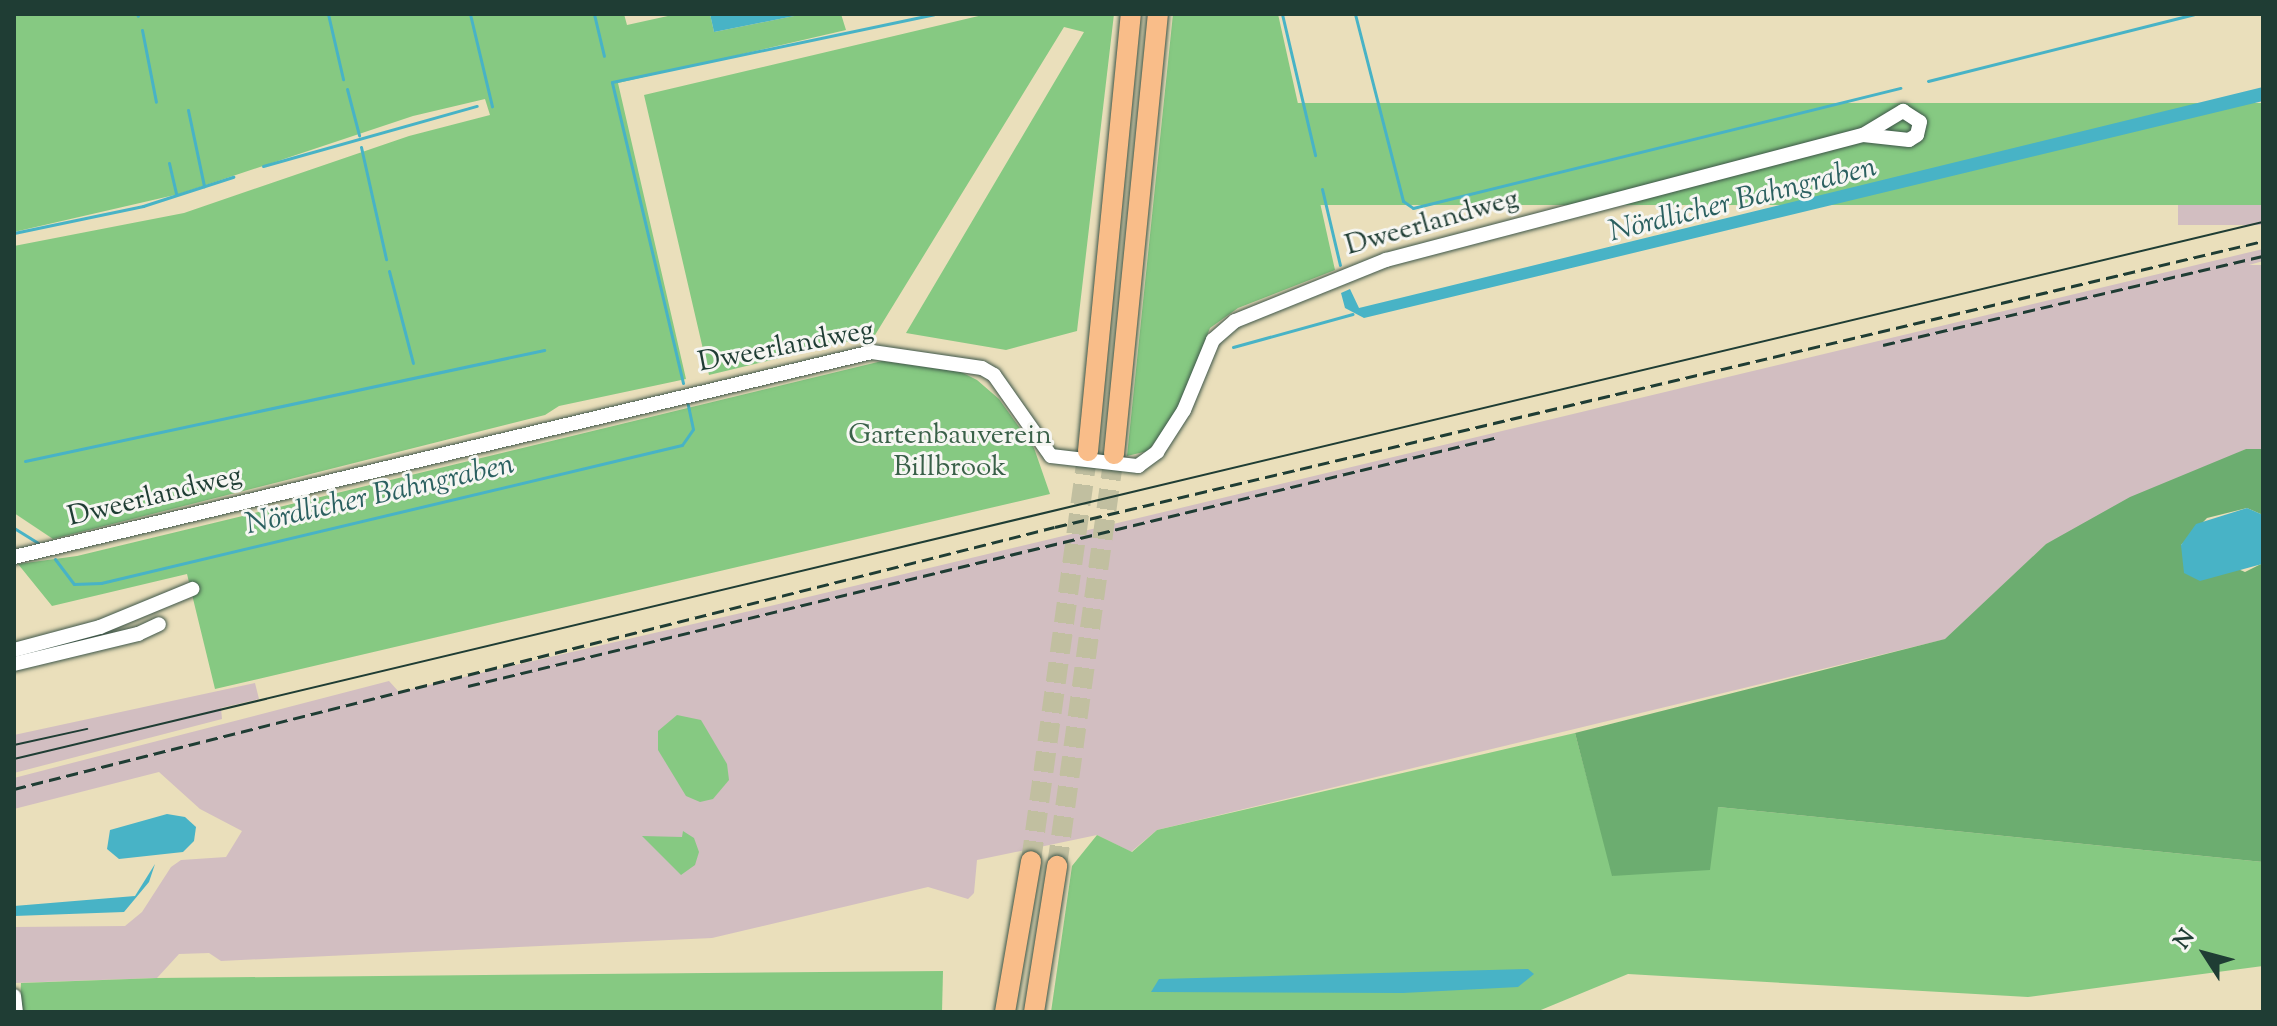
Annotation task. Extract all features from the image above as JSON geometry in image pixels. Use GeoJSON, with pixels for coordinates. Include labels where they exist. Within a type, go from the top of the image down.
{"type":"FeatureCollection","features":[{"type":"Feature","properties":{"kind":"highway"},"geometry":{"type":"LineString","coordinates":[[1088,451],[1131,14]]}},
{"type":"Feature","properties":{"kind":"highway"},"geometry":{"type":"LineString","coordinates":[[1114,454],[1158,14]]}},
{"type":"Feature","properties":{"kind":"highway"},"geometry":{"type":"LineString","coordinates":[[1005,1012],[1031,861]]}},
{"type":"Feature","properties":{"kind":"highway"},"geometry":{"type":"LineString","coordinates":[[1034,1012],[1057,866]]}},
{"type":"Feature","properties":{"kind":"street","name":"Dweerlandweg"},"geometry":{"type":"LineString","coordinates":[[14,557],[872,352],[982,368],[994,375],[1051,456],[1138,466],[1157,452],[1184,410],[1213,340],[1235,321],[1386,260],[1863,135]]}},
{"type":"Feature","properties":{"kind":"street"},"geometry":{"type":"LineString","coordinates":[[14,650],[100,627],[192,589]]}},
{"type":"Feature","properties":{"kind":"street"},"geometry":{"type":"LineString","coordinates":[[14,664],[138,634],[159,624]]}},
{"type":"Feature","properties":{"kind":"street"},"geometry":{"type":"LineString","coordinates":[[14,996],[16,1012]]}},
{"type":"Feature","properties":{"kind":"shaded area"},"geometry":{"type":"Polygon","coordinates":[[[2178,196],[2263,196],[2263,225],[2178,225],[2178,196]]]}},
{"type":"Feature","properties":{"kind":"shaded area"},"geometry":{"type":"Polygon","coordinates":[[[2263,249],[2263,261],[2249,265],[2263,265],[2263,449],[2246,449],[2046,544],[1946,639],[1157,830],[1131,852],[1097,835],[977,860],[974,893],[968,899],[928,887],[712,938],[221,961],[209,953],[179,954],[157,978],[14,983],[14,927],[125,926],[142,912],[171,867],[181,860],[226,857],[242,831],[200,809],[159,772],[14,809],[14,778],[389,681],[399,692],[2263,249]]]}},
{"type":"Feature","properties":{"kind":"shaded area"},"geometry":{"type":"Polygon","coordinates":[[[255,683],[259,699],[221,708],[222,719],[14,773],[14,735],[255,683]]]}},
{"type":"Feature","properties":{"kind":"green space"},"geometry":{"type":"Polygon","coordinates":[[[14,14],[624,14],[627,25],[677,14],[710,14],[714,32],[804,14],[841,14],[846,30],[618,83],[686,379],[559,406],[545,415],[53,539],[14,513],[14,246],[184,213],[409,136],[490,115],[485,99],[413,116],[179,194],[14,232],[14,14]]]}},
{"type":"Feature","properties":{"kind":"green space"},"geometry":{"type":"Polygon","coordinates":[[[987,14],[1114,14],[1077,331],[1006,350],[906,333],[1084,32],[1064,27],[875,335],[709,375],[644,95],[987,14]]]}},
{"type":"Feature","properties":{"kind":"green space"},"geometry":{"type":"Polygon","coordinates":[[[1173,14],[1278,14],[1335,270],[1238,308],[1210,328],[1177,412],[1148,451],[1127,456],[1173,14]]]}},
{"type":"Feature","properties":{"kind":"green space"},"geometry":{"type":"Polygon","coordinates":[[[1226,103],[2263,103],[2263,205],[1226,205],[1226,103]]]}},
{"type":"Feature","properties":{"kind":"green space","name":"Gartenbauverein Billbrook"},"geometry":{"type":"Polygon","coordinates":[[[882,361],[961,372],[977,380],[999,399],[1034,448],[1050,494],[215,689],[187,574],[52,606],[18,564],[77,556],[882,361]]]}},
{"type":"Feature","properties":{"kind":"green space"},"geometry":{"type":"Polygon","coordinates":[[[2246,449],[2263,449],[2263,515],[2247,508],[2207,518],[2181,545],[2245,572],[2263,563],[2263,862],[1718,807],[1710,870],[1612,876],[1575,733],[1945,639],[2046,544],[2130,497],[2246,449]]]}},
{"type":"Feature","properties":{"kind":"green space"},"geometry":{"type":"Polygon","coordinates":[[[677,715],[701,720],[727,764],[729,780],[713,799],[700,802],[686,796],[658,750],[658,731],[677,715]]]}},
{"type":"Feature","properties":{"kind":"green space"},"geometry":{"type":"Polygon","coordinates":[[[1575,733],[1613,876],[1718,807],[2263,862],[2263,966],[2028,997],[1628,974],[1536,1012],[1051,1012],[1072,866],[1097,835],[1132,852],[1157,830],[1575,733]]]}},
{"type":"Feature","properties":{"kind":"green space"},"geometry":{"type":"Polygon","coordinates":[[[683,831],[694,838],[699,852],[695,865],[681,875],[642,836],[682,837],[683,831]]]}},
{"type":"Feature","properties":{"kind":"green space"},"geometry":{"type":"Polygon","coordinates":[[[943,971],[942,1012],[22,1012],[20,1003],[21,983],[157,978],[943,971]]]}},
{"type":"Feature","properties":{"kind":"water"},"geometry":{"type":"Polygon","coordinates":[[[710,14],[804,14],[714,32],[710,14]]]}},
{"type":"Feature","properties":{"kind":"water"},"geometry":{"type":"Polygon","coordinates":[[[2263,87],[2263,101],[1364,318],[1345,308],[1341,293],[1350,289],[1359,308],[2263,87]]]}},
{"type":"Feature","properties":{"kind":"water"},"geometry":{"type":"Polygon","coordinates":[[[2247,508],[2263,515],[2262,564],[2200,581],[2184,573],[2181,545],[2196,524],[2247,508]]]}},
{"type":"Feature","properties":{"kind":"water"},"geometry":{"type":"Polygon","coordinates":[[[167,814],[185,817],[196,827],[194,841],[183,852],[119,859],[107,849],[110,830],[167,814]]]}},
{"type":"Feature","properties":{"kind":"water"},"geometry":{"type":"Polygon","coordinates":[[[155,864],[149,882],[124,912],[14,916],[14,906],[135,896],[155,864]]]}},
{"type":"Feature","properties":{"kind":"water"},"geometry":{"type":"Polygon","coordinates":[[[1528,969],[1534,974],[1518,987],[1403,993],[1151,992],[1159,979],[1528,969]]]}},
{"type":"Feature","properties":{"kind":"waterway"},"geometry":{"type":"LineString","coordinates":[[328,14],[343,79]]}},
{"type":"Feature","properties":{"kind":"waterway"},"geometry":{"type":"LineString","coordinates":[[470,14],[492,106]]}},
{"type":"Feature","properties":{"kind":"waterway"},"geometry":{"type":"LineString","coordinates":[[594,14],[604,56]]}},
{"type":"Feature","properties":{"kind":"waterway","name":"Nördlicher Bahngraben"},"geometry":{"type":"LineString","coordinates":[[683,383],[612,82],[934,14]]}},
{"type":"Feature","properties":{"kind":"waterway"},"geometry":{"type":"LineString","coordinates":[[1282,14],[1315,155]]}},
{"type":"Feature","properties":{"kind":"waterway"},"geometry":{"type":"LineString","coordinates":[[1355,14],[1403,201],[1413,208],[1900,88]]}},
{"type":"Feature","properties":{"kind":"waterway"},"geometry":{"type":"LineString","coordinates":[[1928,81],[2194,14]]}},
{"type":"Feature","properties":{"kind":"waterway"},"geometry":{"type":"LineString","coordinates":[[142,30],[156,102]]}},
{"type":"Feature","properties":{"kind":"waterway"},"geometry":{"type":"LineString","coordinates":[[347,89],[359,135]]}},
{"type":"Feature","properties":{"kind":"waterway"},"geometry":{"type":"LineString","coordinates":[[263,166],[477,106]]}},
{"type":"Feature","properties":{"kind":"waterway"},"geometry":{"type":"LineString","coordinates":[[188,110],[204,186]]}},
{"type":"Feature","properties":{"kind":"waterway"},"geometry":{"type":"LineString","coordinates":[[361,147],[386,259]]}},
{"type":"Feature","properties":{"kind":"waterway"},"geometry":{"type":"LineString","coordinates":[[169,163],[176,194]]}},
{"type":"Feature","properties":{"kind":"waterway"},"geometry":{"type":"LineString","coordinates":[[14,233],[143,206],[233,177]]}},
{"type":"Feature","properties":{"kind":"waterway"},"geometry":{"type":"LineString","coordinates":[[1322,189],[1340,265]]}},
{"type":"Feature","properties":{"kind":"waterway"},"geometry":{"type":"LineString","coordinates":[[389,271],[413,363]]}},
{"type":"Feature","properties":{"kind":"waterway","name":"Nördlicher Bahngraben"},"geometry":{"type":"LineString","coordinates":[[1233,347],[1353,314]]}},
{"type":"Feature","properties":{"kind":"waterway"},"geometry":{"type":"LineString","coordinates":[[25,461],[544,350]]}},
{"type":"Feature","properties":{"kind":"waterway","name":"Nördlicher Bahngraben"},"geometry":{"type":"LineString","coordinates":[[55,559],[74,584],[101,583],[682,445],[693,429],[688,405]]}},
{"type":"Feature","properties":{"kind":"waterway"},"geometry":{"type":"LineString","coordinates":[[14,528],[38,543]]}},
{"type":"Feature","properties":{"kind":"tunnel"},"geometry":{"type":"LineString","coordinates":[[1031,861],[1088,451]]}},
{"type":"Feature","properties":{"kind":"tunnel"},"geometry":{"type":"LineString","coordinates":[[1057,866],[1114,454]]}},
{"type":"Feature","properties":{"kind":"tram line"},"geometry":{"type":"LineString","coordinates":[[14,759],[2263,222]]}},
{"type":"Feature","properties":{"kind":"tram line"},"geometry":{"type":"LineString","coordinates":[[14,745],[87,729]]}},
{"type":"Feature","properties":{"kind":"railway"},"geometry":{"type":"LineString","coordinates":[[14,789],[1055,527],[2263,241]]}},
{"type":"Feature","properties":{"kind":"railway"},"geometry":{"type":"LineString","coordinates":[[1883,345],[2263,256]]}},
{"type":"Feature","properties":{"kind":"railway"},"geometry":{"type":"LineString","coordinates":[[468,686],[1498,437]]}}]}
